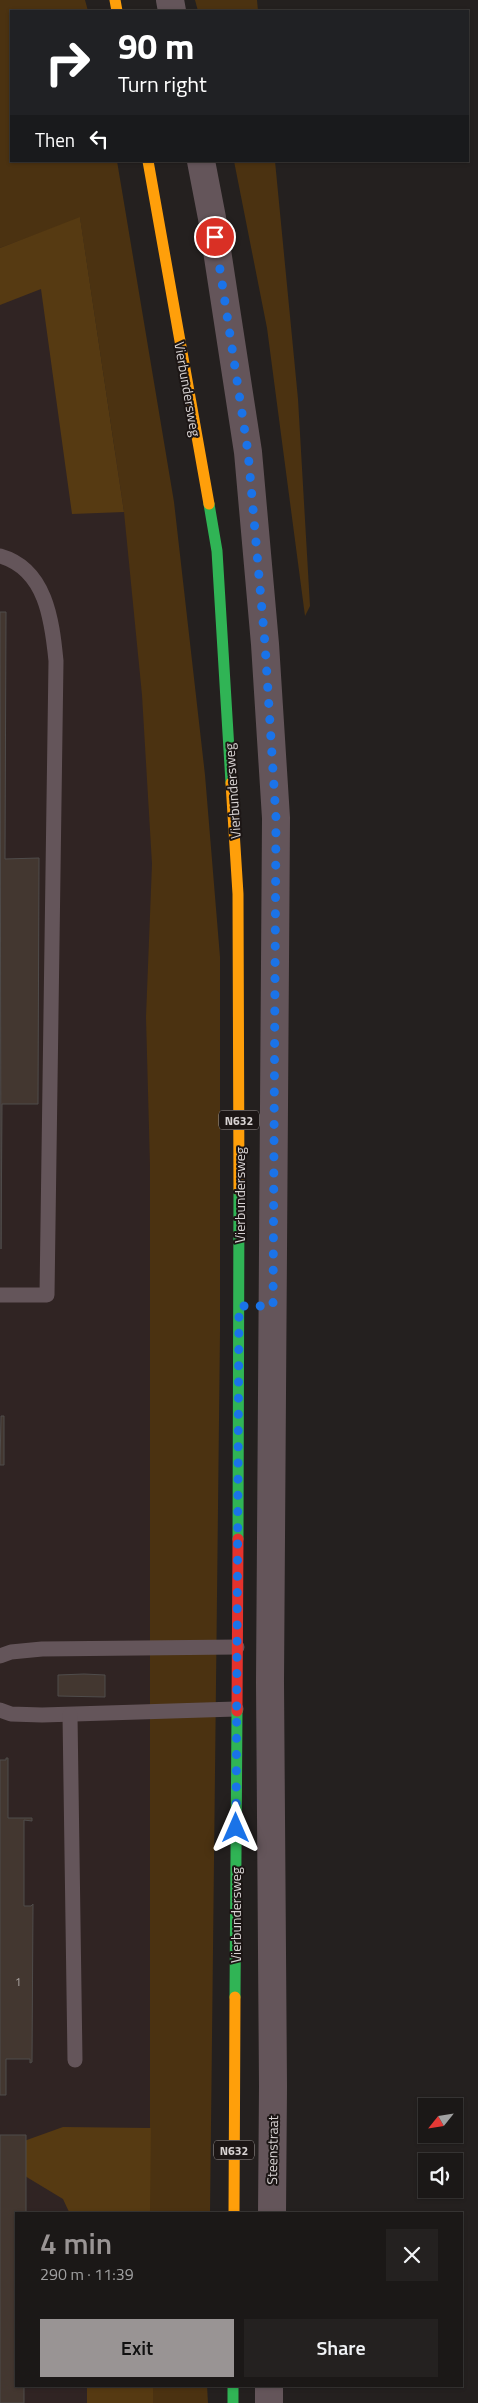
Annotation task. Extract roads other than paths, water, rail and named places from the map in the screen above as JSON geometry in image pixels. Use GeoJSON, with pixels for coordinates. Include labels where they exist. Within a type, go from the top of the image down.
{"type":"FeatureCollection","features":[{"type":"Feature","properties":{"kind":"main road","name":"Vierbundersweg"},"geometry":{"type":"LineString","coordinates":[[148,162],[217,551],[238,894],[239,1306],[234,2212]]}},
{"type":"Feature","properties":{"kind":"main road"},"geometry":{"type":"LineString","coordinates":[[233,2387],[233,2403]]}},
{"type":"Feature","properties":{"kind":"street"},"geometry":{"type":"LineString","coordinates":[[201,162],[212,218],[248,452],[265,644],[276,818],[273,1306],[239,1306]]}},
{"type":"Feature","properties":{"kind":"street","name":"Steenstraat"},"geometry":{"type":"LineString","coordinates":[[272,2212],[270,1692],[273,1306]]}},
{"type":"Feature","properties":{"kind":"street"},"geometry":{"type":"LineString","coordinates":[[269,2387],[269,2403]]}},
{"type":"Feature","properties":{"kind":"lane"},"geometry":{"type":"LineString","coordinates":[[0,556],[12,559],[29,572],[44,595],[53,624],[56,661],[47,1295],[0,1295]]}},
{"type":"Feature","properties":{"kind":"lane"},"geometry":{"type":"LineString","coordinates":[[0,1656],[11,1652],[42,1649],[237,1647]]}},
{"type":"Feature","properties":{"kind":"lane"},"geometry":{"type":"LineString","coordinates":[[0,1710],[11,1714],[70,1715],[236,1709]]}},
{"type":"Feature","properties":{"kind":"lane"},"geometry":{"type":"LineString","coordinates":[[70,1715],[75,2060]]}}]}
